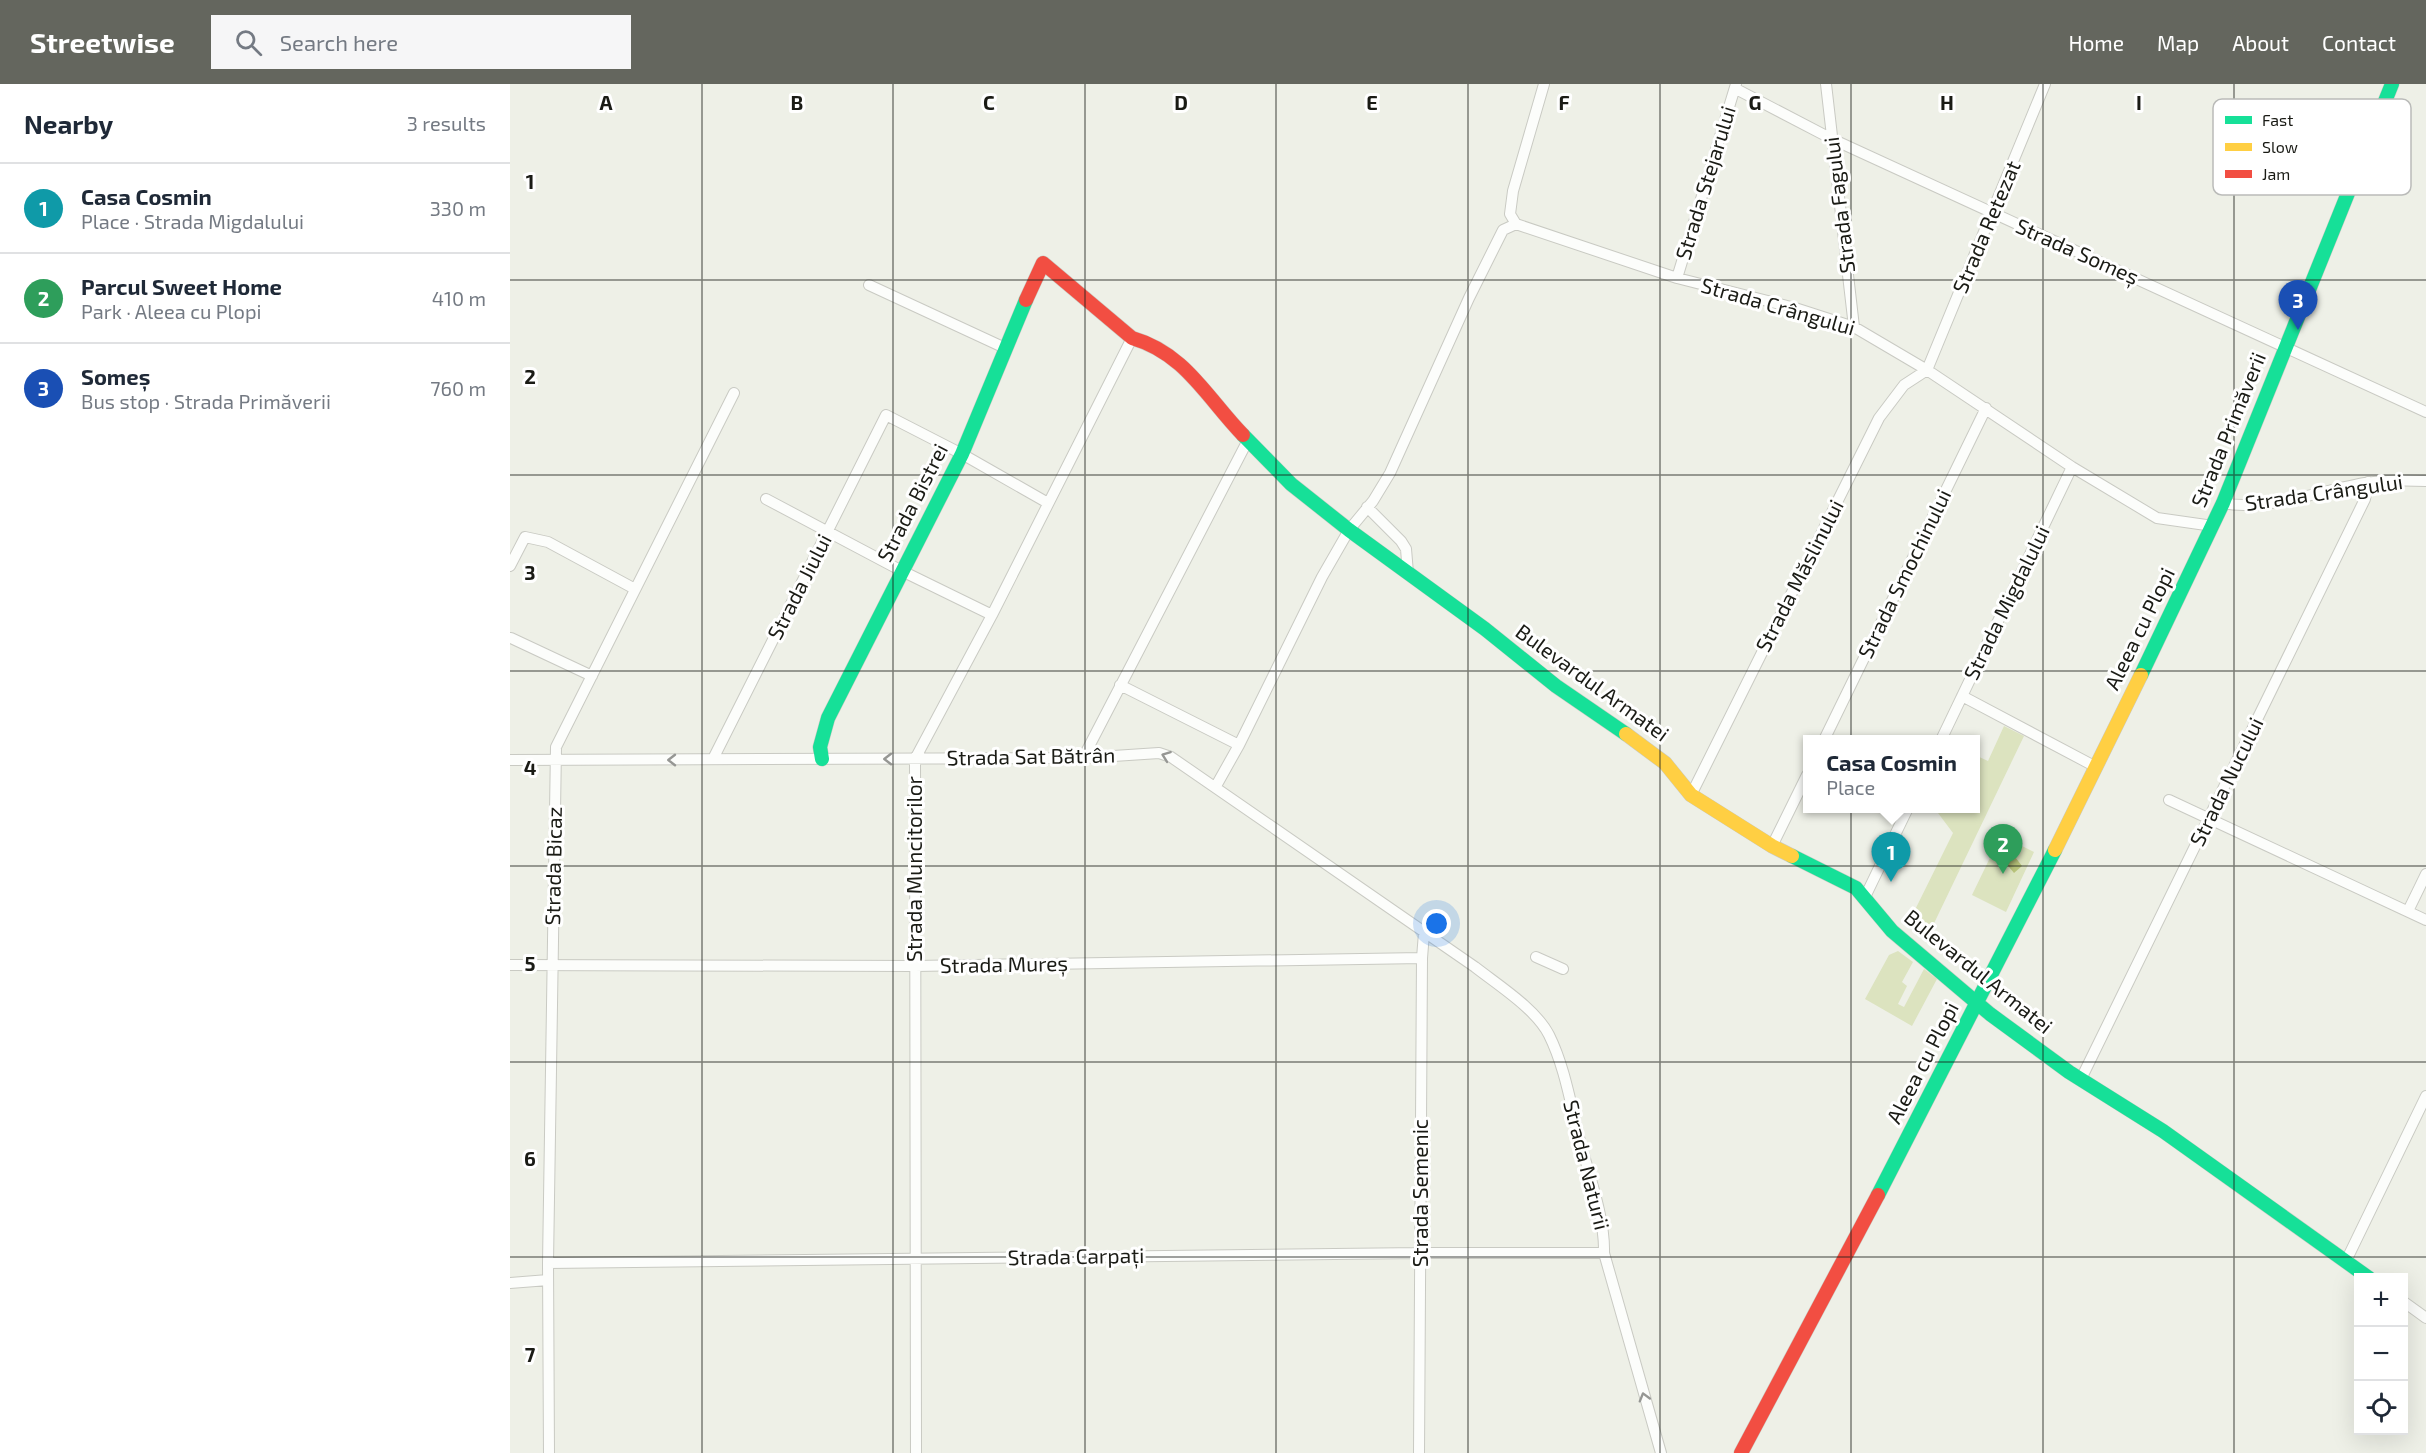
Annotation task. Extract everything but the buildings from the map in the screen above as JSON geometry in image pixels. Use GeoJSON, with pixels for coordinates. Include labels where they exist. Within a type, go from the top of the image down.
{"type":"FeatureCollection","features":[{"type":"Feature","properties":{"kind":"street"},"geometry":{"type":"LineString","coordinates":[[1216,786],[1239,745],[1322,577],[1349,530],[1390,473],[1468,298],[1494,246],[1503,230],[1515,224],[1510,214],[1514,191],[1544,84]]}},
{"type":"Feature","properties":{"kind":"street","name":"Strada Fagului"},"geometry":{"type":"LineString","coordinates":[[1826,84],[1854,327]]}},
{"type":"Feature","properties":{"kind":"street","name":"Strada Retezat"},"geometry":{"type":"LineString","coordinates":[[1927,370],[2045,84]]}},
{"type":"Feature","properties":{"kind":"street","name":"Strada Primăverii"},"geometry":{"type":"LineString","coordinates":[[2386,99],[2392,84]]}},
{"type":"Feature","properties":{"kind":"street","name":"Strada Someș"},"geometry":{"type":"LineString","coordinates":[[1736,86],[1832,139],[2426,412]]}},
{"type":"Feature","properties":{"kind":"street","name":"Strada Stejarului"},"geometry":{"type":"LineString","coordinates":[[1677,278],[1736,86]]}},
{"type":"Feature","properties":{"kind":"street","name":"Strada Primăverii"},"geometry":{"type":"LineString","coordinates":[[2213,526],[2347,195]]}},
{"type":"Feature","properties":{"kind":"street","name":"Strada Crângului"},"geometry":{"type":"LineString","coordinates":[[1515,224],[1677,278],[1795,308],[1854,327],[1927,370],[2072,466],[2157,518],[2213,526]]}},
{"type":"Feature","properties":{"kind":"street","name":"Bulevardul Armatei"},"geometry":{"type":"LineString","coordinates":[[1043,263],[1131,338],[1150,343],[1185,367],[1248,440],[1291,484],[1556,686],[1647,748],[1665,763],[1691,795],[1772,846],[1856,888],[1892,931],[1978,1003],[2081,1079],[2163,1131],[2363,1273]]}},
{"type":"Feature","properties":{"kind":"street","name":"Strada Bistrei"},"geometry":{"type":"LineString","coordinates":[[822,759],[820,747],[828,718],[962,454],[1043,263]]}},
{"type":"Feature","properties":{"kind":"street"},"geometry":{"type":"LineString","coordinates":[[869,285],[1005,348]]}},
{"type":"Feature","properties":{"kind":"street","name":"Strada Muncitorilor"},"geometry":{"type":"LineString","coordinates":[[916,1453],[915,759],[992,615],[1131,338]]}},
{"type":"Feature","properties":{"kind":"street","name":"Strada Măslinului"},"geometry":{"type":"LineString","coordinates":[[1691,795],[1879,418],[1904,385],[1927,370]]}},
{"type":"Feature","properties":{"kind":"street","name":"Strada Bicaz"},"geometry":{"type":"LineString","coordinates":[[549,1453],[548,1263],[556,747],[734,393]]}},
{"type":"Feature","properties":{"kind":"street","name":"Strada Smochinului"},"geometry":{"type":"LineString","coordinates":[[1826,735],[1986,408]]}},
{"type":"Feature","properties":{"kind":"street","name":"Strada Jiului"},"geometry":{"type":"LineString","coordinates":[[713,759],[886,415],[962,454]]}},
{"type":"Feature","properties":{"kind":"street"},"geometry":{"type":"LineString","coordinates":[[1083,758],[1248,440]]}},
{"type":"Feature","properties":{"kind":"street"},"geometry":{"type":"LineString","coordinates":[[962,454],[1048,503]]}},
{"type":"Feature","properties":{"kind":"street","name":"Strada Migdalului"},"geometry":{"type":"LineString","coordinates":[[1943,735],[2072,466]]}},
{"type":"Feature","properties":{"kind":"street","name":"Strada Crângului"},"geometry":{"type":"LineString","coordinates":[[2223,503],[2233,506],[2257,504],[2368,483],[2426,481]]}},
{"type":"Feature","properties":{"kind":"street","name":"Strada Nucului"},"geometry":{"type":"LineString","coordinates":[[2081,1079],[2365,499],[2368,483]]}},
{"type":"Feature","properties":{"kind":"street"},"geometry":{"type":"LineString","coordinates":[[766,499],[902,571],[992,615]]}},
{"type":"Feature","properties":{"kind":"street"},"geometry":{"type":"LineString","coordinates":[[1366,507],[1401,541],[1406,549],[1408,573]]}},
{"type":"Feature","properties":{"kind":"street","name":"Aleea cu Plopi"},"geometry":{"type":"LineString","coordinates":[[1741,1453],[1978,1003],[2213,526]]}},
{"type":"Feature","properties":{"kind":"street"},"geometry":{"type":"LineString","coordinates":[[510,566],[525,537],[548,542],[635,589]]}},
{"type":"Feature","properties":{"kind":"street"},"geometry":{"type":"LineString","coordinates":[[511,638],[591,676]]}},
{"type":"Feature","properties":{"kind":"street"},"geometry":{"type":"LineString","coordinates":[[1120,685],[1239,745]]}},
{"type":"Feature","properties":{"kind":"street"},"geometry":{"type":"LineString","coordinates":[[1962,696],[2096,766]]}},
{"type":"Feature","properties":{"kind":"street","name":"Strada Sat Bătrân"},"geometry":{"type":"LineString","coordinates":[[510,760],[1083,758],[1159,753],[1171,757],[1216,786],[1424,933]]}},
{"type":"Feature","properties":{"kind":"street"},"geometry":{"type":"LineString","coordinates":[[1772,846],[1803,783]]}},
{"type":"Feature","properties":{"kind":"street"},"geometry":{"type":"LineString","coordinates":[[2169,800],[2426,920]]}},
{"type":"Feature","properties":{"kind":"street"},"geometry":{"type":"LineString","coordinates":[[1865,897],[1906,813]]}},
{"type":"Feature","properties":{"kind":"street"},"geometry":{"type":"LineString","coordinates":[[2408,911],[2426,874]]}},
{"type":"Feature","properties":{"kind":"street","name":"Strada Semenic"},"geometry":{"type":"LineString","coordinates":[[1419,1453],[1424,933]]}},
{"type":"Feature","properties":{"kind":"street","name":"Strada Naturii"},"geometry":{"type":"LineString","coordinates":[[1424,933],[1513,997],[1535,1017],[1549,1034],[1561,1068],[1582,1147],[1605,1241],[1604,1253],[1661,1453]]}},
{"type":"Feature","properties":{"kind":"street"},"geometry":{"type":"LineString","coordinates":[[1536,957],[1563,969]]}},
{"type":"Feature","properties":{"kind":"street","name":"Strada Mureș"},"geometry":{"type":"LineString","coordinates":[[510,965],[915,966],[1422,958]]}},
{"type":"Feature","properties":{"kind":"street"},"geometry":{"type":"LineString","coordinates":[[2346,1261],[2426,1096]]}},
{"type":"Feature","properties":{"kind":"street","name":"Strada Carpați"},"geometry":{"type":"LineString","coordinates":[[548,1263],[1421,1252],[1604,1253]]}},
{"type":"Feature","properties":{"kind":"street"},"geometry":{"type":"LineString","coordinates":[[510,1282],[548,1280]]}},
{"type":"Feature","properties":{"kind":"street"},"geometry":{"type":"LineString","coordinates":[[2408,1305],[2425,1315]]}},
{"type":"Feature","properties":{"kind":"shaded area"},"geometry":{"type":"Polygon","coordinates":[[[2004,726],[2024,736],[1926,940],[1907,926],[1953,833],[1938,813],[1980,813],[1980,757],[1988,761],[2004,726]]]}},
{"type":"Feature","properties":{"kind":"shaded area"},"geometry":{"type":"Polygon","coordinates":[[[2004,837],[2034,852],[2006,912],[1972,895],[1999,839],[2004,837]]]}},
{"type":"Feature","properties":{"kind":"shaded area"},"geometry":{"type":"Polygon","coordinates":[[[2009,849],[2022,866],[2014,873],[2000,856],[2009,849]]]}},
{"type":"Feature","properties":{"kind":"shaded area"},"geometry":{"type":"Polygon","coordinates":[[[1898,951],[1913,962],[1902,982],[1907,986],[1898,1004],[1904,1007],[1924,969],[1937,979],[1912,1026],[1865,999],[1889,955],[1898,951]]]}},
{"type":"Feature","properties":{"kind":"traffic: fast"},"geometry":{"type":"LineString","coordinates":[[2386,99],[2392,84]]}},
{"type":"Feature","properties":{"kind":"traffic: fast"},"geometry":{"type":"LineString","coordinates":[[2141,675],[2223,503],[2347,195]]}},
{"type":"Feature","properties":{"kind":"traffic: fast"},"geometry":{"type":"LineString","coordinates":[[822,759],[820,747],[828,718],[962,454],[1026,300]]}},
{"type":"Feature","properties":{"kind":"traffic: fast"},"geometry":{"type":"LineString","coordinates":[[1243,435],[1291,484],[1349,530],[1485,629],[1556,686],[1626,734]]}},
{"type":"Feature","properties":{"kind":"traffic: fast"},"geometry":{"type":"LineString","coordinates":[[1878,1195],[2055,850]]}},
{"type":"Feature","properties":{"kind":"traffic: fast"},"geometry":{"type":"LineString","coordinates":[[1792,856],[1856,888],[1892,931],[1990,1014],[2069,1072],[2163,1131],[2362,1273]]}},
{"type":"Feature","properties":{"kind":"traffic: slow"},"geometry":{"type":"LineString","coordinates":[[2055,850],[2141,675]]}},
{"type":"Feature","properties":{"kind":"traffic: slow"},"geometry":{"type":"LineString","coordinates":[[1626,734],[1665,763],[1691,795],[1792,856]]}},
{"type":"Feature","properties":{"kind":"traffic: jam"},"geometry":{"type":"LineString","coordinates":[[1026,300],[1043,263],[1132,338],[1167,354],[1181,366],[1243,435]]}},
{"type":"Feature","properties":{"kind":"traffic: jam"},"geometry":{"type":"LineString","coordinates":[[1741,1453],[1878,1195]]}},
{"type":"Feature","properties":{"kind":"place","name":"Someș"},"geometry":{"type":"Point","coordinates":[2298,330]}},
{"type":"Feature","properties":{"kind":"place","name":"Parcul Sweet Home"},"geometry":{"type":"Point","coordinates":[2003,874]}},
{"type":"Feature","properties":{"kind":"place","name":"Casa Cosmin"},"geometry":{"type":"Point","coordinates":[1891,882]}}]}
